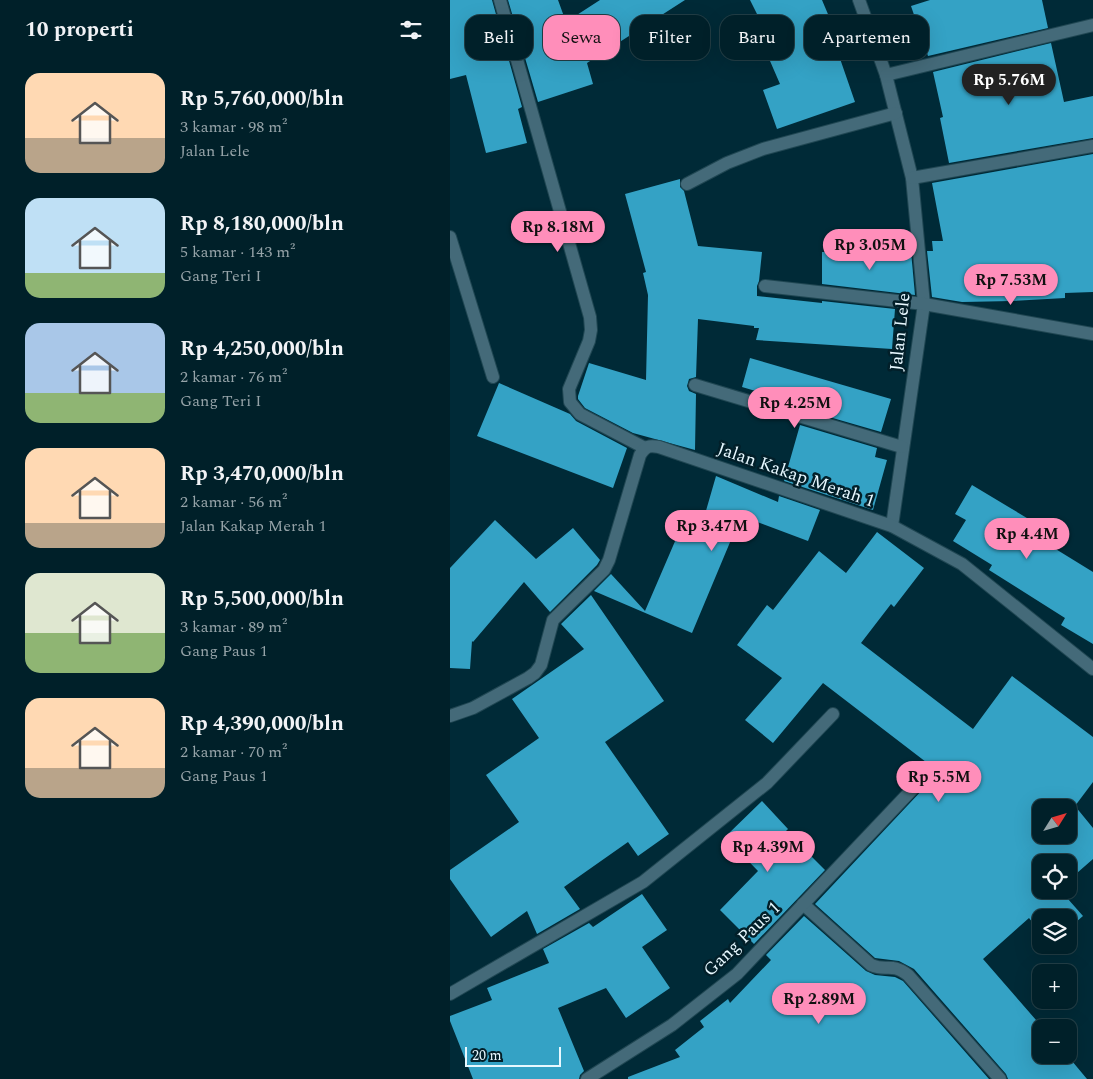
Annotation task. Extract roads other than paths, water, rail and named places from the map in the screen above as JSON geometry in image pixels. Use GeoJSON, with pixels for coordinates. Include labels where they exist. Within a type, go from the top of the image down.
{"type":"FeatureCollection","features":[{"type":"Feature","properties":{"kind":"street"},"geometry":{"type":"LineString","coordinates":[[450,716],[473,708],[528,678],[541,665],[553,620],[604,570],[609,560],[640,455],[645,448],[580,414],[570,402],[569,389],[589,341],[591,330],[590,318],[500,0]]}},
{"type":"Feature","properties":{"kind":"street","name":"Jalan Lele"},"geometry":{"type":"LineString","coordinates":[[859,0],[886,76],[912,178],[924,304],[892,526]]}},
{"type":"Feature","properties":{"kind":"street"},"geometry":{"type":"LineString","coordinates":[[886,76],[1093,25]]}},
{"type":"Feature","properties":{"kind":"street"},"geometry":{"type":"LineString","coordinates":[[687,184],[727,163],[763,149],[896,113]]}},
{"type":"Feature","properties":{"kind":"street"},"geometry":{"type":"LineString","coordinates":[[912,178],[1093,146]]}},
{"type":"Feature","properties":{"kind":"street"},"geometry":{"type":"LineString","coordinates":[[450,236],[493,376]]}},
{"type":"Feature","properties":{"kind":"street"},"geometry":{"type":"LineString","coordinates":[[765,286],[924,304],[1093,334]]}},
{"type":"Feature","properties":{"kind":"street"},"geometry":{"type":"LineString","coordinates":[[695,385],[902,447]]}},
{"type":"Feature","properties":{"kind":"street","name":"Jalan Kakap Merah 1"},"geometry":{"type":"LineString","coordinates":[[645,448],[650,445],[660,447],[892,526],[962,564],[1093,669]]}},
{"type":"Feature","properties":{"kind":"street"},"geometry":{"type":"LineString","coordinates":[[450,994],[643,882],[767,783],[833,714]]}},
{"type":"Feature","properties":{"kind":"street","name":"Gang Paus 1"},"geometry":{"type":"LineString","coordinates":[[587,1079],[672,1025],[737,974],[922,779]]}},
{"type":"Feature","properties":{"kind":"street"},"geometry":{"type":"LineString","coordinates":[[803,904],[871,965],[877,968],[895,967],[908,975],[1000,1079]]}}]}
